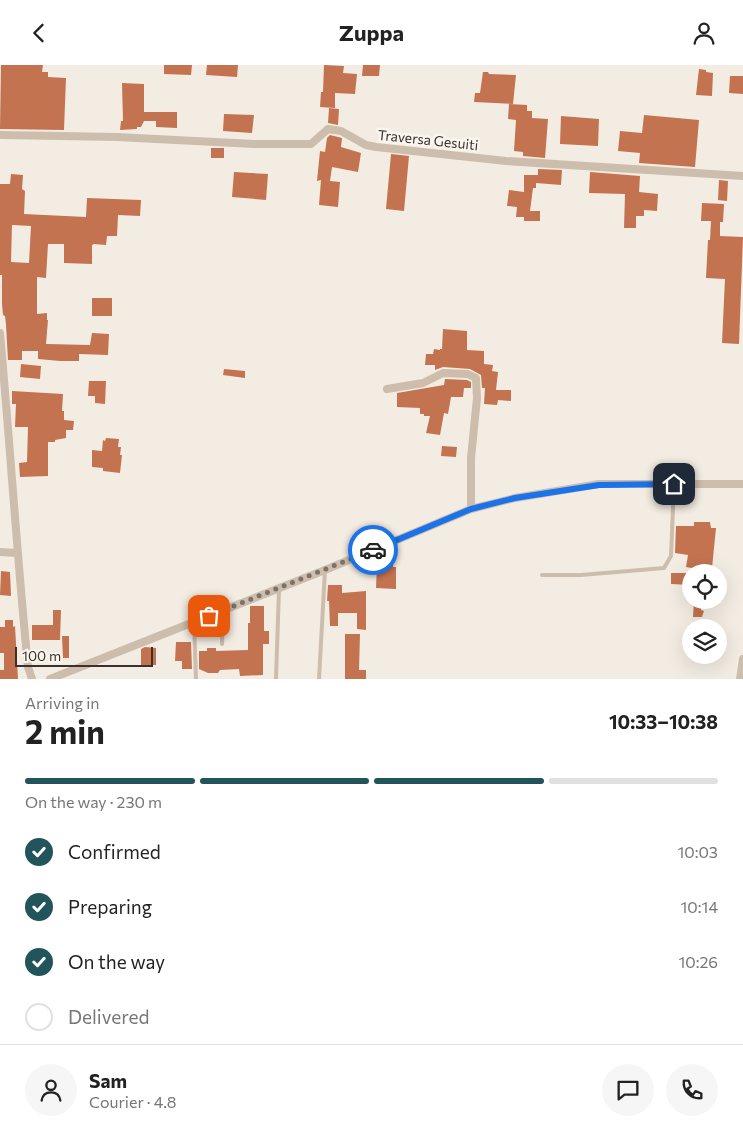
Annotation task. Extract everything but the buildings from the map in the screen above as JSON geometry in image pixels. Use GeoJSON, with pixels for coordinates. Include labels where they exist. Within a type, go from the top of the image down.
{"type":"FeatureCollection","features":[{"type":"Feature","properties":{"kind":"street","name":"Traversa Gesuiti"},"geometry":{"type":"LineString","coordinates":[[0,135],[117,137],[254,144],[311,144],[328,129],[341,131],[366,145],[376,147],[506,161],[743,175]]}},
{"type":"Feature","properties":{"kind":"street"},"geometry":{"type":"LineString","coordinates":[[0,333],[12,458],[17,553],[28,667],[32,679]]}},
{"type":"Feature","properties":{"kind":"street"},"geometry":{"type":"LineString","coordinates":[[387,389],[423,383],[443,373],[468,374],[476,378],[471,458],[471,509]]}},
{"type":"Feature","properties":{"kind":"street"},"geometry":{"type":"LineString","coordinates":[[50,679],[279,589],[471,509],[515,498],[599,485],[743,484]]}},
{"type":"Feature","properties":{"kind":"street"},"geometry":{"type":"LineString","coordinates":[[0,552],[17,553]]}},
{"type":"Feature","properties":{"kind":"street"},"geometry":{"type":"LineString","coordinates":[[740,679],[743,659]]}},
{"type":"Feature","properties":{"kind":"lane"},"geometry":{"type":"LineString","coordinates":[[542,575],[581,575],[664,569],[671,556],[674,484]]}},
{"type":"Feature","properties":{"kind":"lane"},"geometry":{"type":"LineString","coordinates":[[319,679],[325,570]]}},
{"type":"Feature","properties":{"kind":"lane"},"geometry":{"type":"LineString","coordinates":[[276,679],[279,589]]}},
{"type":"Feature","properties":{"kind":"lane"},"geometry":{"type":"LineString","coordinates":[[222,644],[223,611]]}},
{"type":"Feature","properties":{"kind":"lane"},"geometry":{"type":"LineString","coordinates":[[194,622],[196,679]]}},
{"type":"Feature","properties":{"kind":"way so far"},"geometry":{"type":"LineString","coordinates":[[209,616],[373,550]]}},
{"type":"Feature","properties":{"kind":"route"},"geometry":{"type":"LineString","coordinates":[[373,550],[471,509],[515,498],[599,485],[674,484]]}}]}
